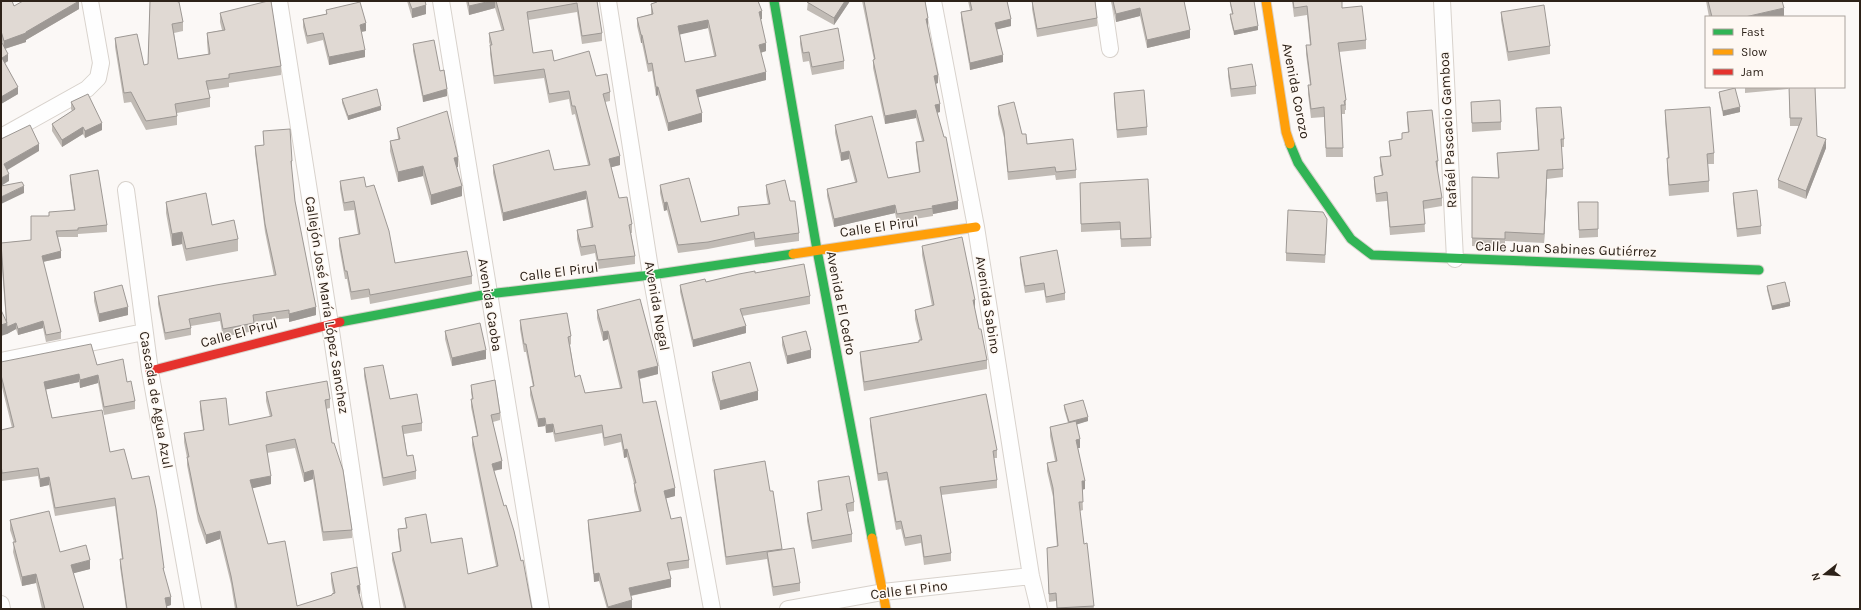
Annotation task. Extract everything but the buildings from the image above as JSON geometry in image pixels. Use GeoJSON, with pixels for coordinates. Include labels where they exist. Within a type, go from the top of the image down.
{"type":"FeatureCollection","features":[{"type":"Feature","properties":{"kind":"street"},"geometry":{"type":"LineString","coordinates":[[1,137],[87,89],[98,78],[102,63],[90,1]]}},
{"type":"Feature","properties":{"kind":"street","name":"Callejón José María López Sanchez"},"geometry":{"type":"LineString","coordinates":[[279,1],[330,324],[372,609]]}},
{"type":"Feature","properties":{"kind":"street","name":"Avenida Caoba"},"geometry":{"type":"LineString","coordinates":[[441,1],[541,609]]}},
{"type":"Feature","properties":{"kind":"street","name":"Avenida Nogal"},"geometry":{"type":"LineString","coordinates":[[608,1],[651,275],[712,609]]}},
{"type":"Feature","properties":{"kind":"street","name":"Avenida El Cedro"},"geometry":{"type":"LineString","coordinates":[[774,1],[817,250],[886,609]]}},
{"type":"Feature","properties":{"kind":"street","name":"Avenida Sabino"},"geometry":{"type":"LineString","coordinates":[[933,1],[976,227],[1031,576],[1039,609]]}},
{"type":"Feature","properties":{"kind":"street"},"geometry":{"type":"LineString","coordinates":[[1102,1],[1110,49]]}},
{"type":"Feature","properties":{"kind":"street","name":"Avenida Corozo"},"geometry":{"type":"LineString","coordinates":[[1266,1],[1286,132],[1298,163],[1351,239],[1372,254]]}},
{"type":"Feature","properties":{"kind":"street","name":"Rafaél Pascacio Gamboa"},"geometry":{"type":"LineString","coordinates":[[1442,1],[1455,259]]}},
{"type":"Feature","properties":{"kind":"street","name":"Cascada de Agua Azul"},"geometry":{"type":"LineString","coordinates":[[126,190],[150,371],[193,609]]}},
{"type":"Feature","properties":{"kind":"street","name":"Calle El Pirul"},"geometry":{"type":"LineString","coordinates":[[150,371],[330,324],[488,294],[651,275],[976,227]]}},
{"type":"Feature","properties":{"kind":"street","name":"Calle Juan Sabines Gutiérrez"},"geometry":{"type":"LineString","coordinates":[[1372,254],[1455,259],[1759,270]]}},
{"type":"Feature","properties":{"kind":"street"},"geometry":{"type":"LineString","coordinates":[[1,361],[144,332]]}},
{"type":"Feature","properties":{"kind":"street","name":"Calle El Pino"},"geometry":{"type":"LineString","coordinates":[[788,609],[883,592],[1031,576]]}},
{"type":"Feature","properties":{"kind":"street"},"geometry":{"type":"LineString","coordinates":[[1,604],[2,609]]}},
{"type":"Feature","properties":{"kind":"traffic: fast"},"geometry":{"type":"LineString","coordinates":[[774,1],[817,250],[872,538]]}},
{"type":"Feature","properties":{"kind":"traffic: fast"},"geometry":{"type":"LineString","coordinates":[[1290,144],[1298,163],[1351,239],[1372,255],[1759,270]]}},
{"type":"Feature","properties":{"kind":"traffic: fast"},"geometry":{"type":"LineString","coordinates":[[340,322],[488,294],[651,275],[793,254]]}},
{"type":"Feature","properties":{"kind":"traffic: slow"},"geometry":{"type":"LineString","coordinates":[[1266,1],[1286,132],[1290,144]]}},
{"type":"Feature","properties":{"kind":"traffic: slow"},"geometry":{"type":"LineString","coordinates":[[793,254],[976,227]]}},
{"type":"Feature","properties":{"kind":"traffic: slow"},"geometry":{"type":"LineString","coordinates":[[872,538],[886,609]]}},
{"type":"Feature","properties":{"kind":"traffic: jam"},"geometry":{"type":"LineString","coordinates":[[150,371],[340,322]]}}]}
